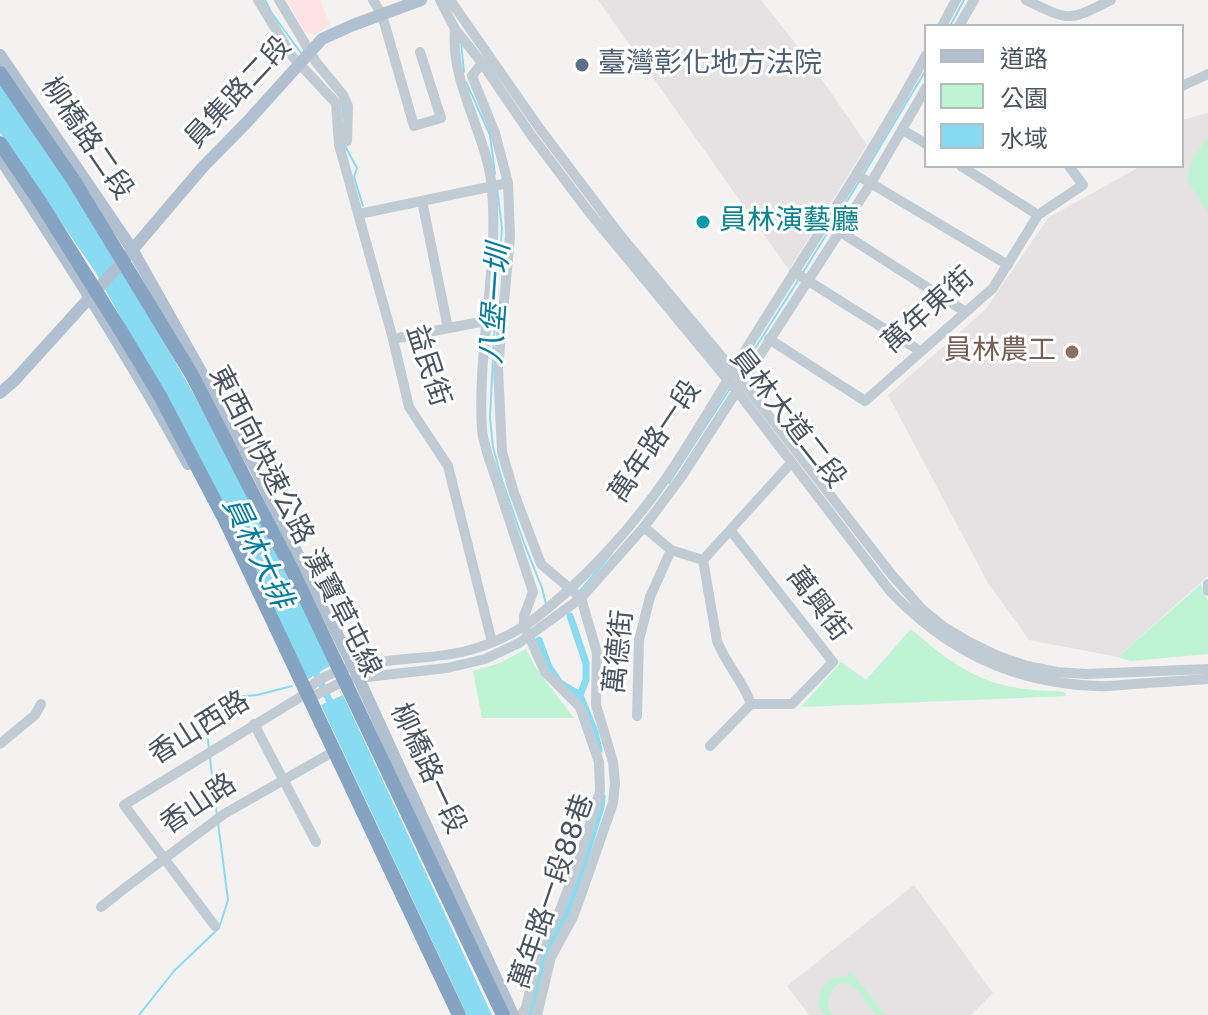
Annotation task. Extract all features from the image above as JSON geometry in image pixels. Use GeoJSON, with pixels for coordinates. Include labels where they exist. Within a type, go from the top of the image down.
{"type":"FeatureCollection","features":[{"type":"Feature","properties":{"kind":"highway","name":"東西向快速公路 漢寶草屯線"},"geometry":{"type":"LineString","coordinates":[[0,73],[74,181],[192,375],[293,572],[503,1015]]}},
{"type":"Feature","properties":{"kind":"highway"},"geometry":{"type":"LineString","coordinates":[[0,143],[124,336],[160,396],[219,508],[456,1015]]}},
{"type":"Feature","properties":{"kind":"main road","name":"員集路二段"},"geometry":{"type":"LineString","coordinates":[[91,297],[202,168],[322,39],[421,0]]}},
{"type":"Feature","properties":{"kind":"main road","name":"柳橋路二段"},"geometry":{"type":"LineString","coordinates":[[0,55],[132,249]]}},
{"type":"Feature","properties":{"kind":"main road"},"geometry":{"type":"LineString","coordinates":[[0,158],[143,383],[221,525],[308,693],[331,753],[456,1015]]}},
{"type":"Feature","properties":{"kind":"main road","name":"柳橋路一段"},"geometry":{"type":"LineString","coordinates":[[132,249],[254,466],[355,672],[513,1015]]}},
{"type":"Feature","properties":{"kind":"main road"},"geometry":{"type":"LineString","coordinates":[[0,393],[91,297]]}},
{"type":"Feature","properties":{"kind":"street"},"geometry":{"type":"LineString","coordinates":[[258,0],[299,65],[336,103],[343,143]]}},
{"type":"Feature","properties":{"kind":"street"},"geometry":{"type":"LineString","coordinates":[[279,0],[316,62],[343,95],[348,106],[343,143]]}},
{"type":"Feature","properties":{"kind":"street"},"geometry":{"type":"LineString","coordinates":[[373,0],[382,15],[414,126],[441,118],[420,52]]}},
{"type":"Feature","properties":{"kind":"street","name":"員林大道二段"},"geometry":{"type":"LineString","coordinates":[[440,0],[455,29],[535,132]]}},
{"type":"Feature","properties":{"kind":"street","name":"員林大道二段"},"geometry":{"type":"LineString","coordinates":[[450,0],[535,132],[611,241],[730,375],[905,592],[944,627],[998,656],[1057,672],[1086,674],[1208,669]]}},
{"type":"Feature","properties":{"kind":"street"},"geometry":{"type":"LineString","coordinates":[[943,24],[956,0]]}},
{"type":"Feature","properties":{"kind":"street"},"geometry":{"type":"LineString","coordinates":[[960,24],[974,0]]}},
{"type":"Feature","properties":{"kind":"street"},"geometry":{"type":"LineString","coordinates":[[1026,0],[1066,18],[1078,17],[1111,0]]}},
{"type":"Feature","properties":{"kind":"street"},"geometry":{"type":"LineString","coordinates":[[455,29],[453,47],[457,69],[486,154],[492,186],[494,239],[485,321],[482,433],[533,592],[524,616],[545,672],[580,707],[599,762],[600,791],[594,815],[558,915],[539,950],[526,1008],[521,1015]]}},
{"type":"Feature","properties":{"kind":"street","name":"萬年路一段"},"geometry":{"type":"LineString","coordinates":[[355,672],[447,668],[503,651],[593,568],[670,473],[857,175],[924,59]]}},
{"type":"Feature","properties":{"kind":"street"},"geometry":{"type":"LineString","coordinates":[[482,63],[472,76],[495,133],[508,183],[510,236],[498,368],[502,452],[541,564],[577,601]]}},
{"type":"Feature","properties":{"kind":"street"},"geometry":{"type":"LineString","coordinates":[[1184,85],[1208,74]]}},
{"type":"Feature","properties":{"kind":"street"},"geometry":{"type":"LineString","coordinates":[[913,78],[924,84]]}},
{"type":"Feature","properties":{"kind":"street","name":"萬年路一段"},"geometry":{"type":"LineString","coordinates":[[339,677],[478,648],[530,629],[577,601],[644,527],[682,476],[871,183],[924,89]]}},
{"type":"Feature","properties":{"kind":"street"},"geometry":{"type":"LineString","coordinates":[[903,130],[924,143]]}},
{"type":"Feature","properties":{"kind":"street","name":"益民街"},"geometry":{"type":"LineString","coordinates":[[343,143],[409,407],[448,466],[492,642]]}},
{"type":"Feature","properties":{"kind":"street"},"geometry":{"type":"LineString","coordinates":[[964,168],[1038,215]]}},
{"type":"Feature","properties":{"kind":"street","name":"萬年東街"},"geometry":{"type":"LineString","coordinates":[[769,339],[865,401],[993,288],[1038,215],[1083,185],[1070,168]]}},
{"type":"Feature","properties":{"kind":"street"},"geometry":{"type":"LineString","coordinates":[[857,175],[1008,265]]}},
{"type":"Feature","properties":{"kind":"street"},"geometry":{"type":"LineString","coordinates":[[359,214],[508,183]]}},
{"type":"Feature","properties":{"kind":"street"},"geometry":{"type":"LineString","coordinates":[[422,201],[448,328]]}},
{"type":"Feature","properties":{"kind":"street"},"geometry":{"type":"LineString","coordinates":[[839,231],[964,311]]}},
{"type":"Feature","properties":{"kind":"street"},"geometry":{"type":"LineString","coordinates":[[794,272],[920,351]]}},
{"type":"Feature","properties":{"kind":"street"},"geometry":{"type":"LineString","coordinates":[[393,339],[485,321]]}},
{"type":"Feature","properties":{"kind":"street","name":"員林大道二段"},"geometry":{"type":"LineString","coordinates":[[739,386],[791,463],[890,591],[938,635],[995,667],[1056,682],[1099,686],[1208,679]]}},
{"type":"Feature","properties":{"kind":"street"},"geometry":{"type":"LineString","coordinates":[[703,560],[791,463]]}},
{"type":"Feature","properties":{"kind":"street"},"geometry":{"type":"LineString","coordinates":[[644,527],[671,550],[703,560]]}},
{"type":"Feature","properties":{"kind":"street","name":"萬興街"},"geometry":{"type":"LineString","coordinates":[[731,531],[833,662],[792,704],[751,704]]}},
{"type":"Feature","properties":{"kind":"street","name":"萬德街"},"geometry":{"type":"LineString","coordinates":[[637,716],[639,640],[650,597],[671,550]]}},
{"type":"Feature","properties":{"kind":"street"},"geometry":{"type":"LineString","coordinates":[[703,560],[717,641],[751,704],[710,746]]}},
{"type":"Feature","properties":{"kind":"street"},"geometry":{"type":"LineString","coordinates":[[1208,584],[1208,591]]}},
{"type":"Feature","properties":{"kind":"street","name":"萬年路一段88巷"},"geometry":{"type":"LineString","coordinates":[[537,1015],[551,957],[577,908],[613,803],[615,783],[613,762],[596,705],[597,653],[577,601]]}},
{"type":"Feature","properties":{"kind":"street","name":"香山西路"},"geometry":{"type":"LineString","coordinates":[[164,859],[124,805],[254,724],[339,677]]}},
{"type":"Feature","properties":{"kind":"street"},"geometry":{"type":"LineString","coordinates":[[0,744],[35,715],[41,704]]}},
{"type":"Feature","properties":{"kind":"street"},"geometry":{"type":"LineString","coordinates":[[254,724],[316,842]]}},
{"type":"Feature","properties":{"kind":"street","name":"香山路"},"geometry":{"type":"LineString","coordinates":[[101,907],[224,814],[331,753]]}},
{"type":"Feature","properties":{"kind":"street"},"geometry":{"type":"LineString","coordinates":[[164,859],[215,926]]}},
{"type":"Feature","properties":{"kind":"shaded area"},"geometry":{"type":"Polygon","coordinates":[[[287,0],[320,0],[330,25],[314,35],[305,32],[287,0]]]}},
{"type":"Feature","properties":{"kind":"shaded area"},"geometry":{"type":"Polygon","coordinates":[[[598,0],[761,0],[807,58],[867,145],[789,270],[598,0]]]}},
{"type":"Feature","properties":{"kind":"shaded area","name":"員林農工"},"geometry":{"type":"Polygon","coordinates":[[[1208,113],[1208,576],[1118,657],[1029,640],[988,583],[888,395],[985,310],[1048,218],[1137,168],[1184,168],[1184,119],[1208,113]]]}},
{"type":"Feature","properties":{"kind":"shaded area"},"geometry":{"type":"Polygon","coordinates":[[[914,885],[993,993],[971,1015],[809,1015],[787,986],[914,885]]]}},
{"type":"Feature","properties":{"kind":"green space"},"geometry":{"type":"Polygon","coordinates":[[[1208,138],[1208,212],[1187,180],[1194,158],[1208,138]]]}},
{"type":"Feature","properties":{"kind":"green space"},"geometry":{"type":"Polygon","coordinates":[[[1201,584],[1208,601],[1208,654],[1131,661],[1118,657],[1201,584]]]}},
{"type":"Feature","properties":{"kind":"green space"},"geometry":{"type":"Polygon","coordinates":[[[911,629],[944,656],[980,677],[1015,688],[1064,692],[1067,696],[801,707],[841,662],[866,680],[911,629]]]}},
{"type":"Feature","properties":{"kind":"green space"},"geometry":{"type":"Polygon","coordinates":[[[526,649],[535,667],[574,718],[482,718],[473,671],[500,663],[526,649]]]}},
{"type":"Feature","properties":{"kind":"green space"},"geometry":{"type":"Polygon","coordinates":[[[851,972],[885,1015],[876,1015],[859,992],[844,983],[835,986],[830,996],[828,1008],[833,1015],[825,1015],[818,1005],[823,987],[829,981],[851,972]]]}},
{"type":"Feature","properties":{"kind":"water"},"geometry":{"type":"Polygon","coordinates":[[[0,82],[107,240],[226,452],[331,665],[307,680],[230,515],[96,273],[0,133],[0,82]]]}},
{"type":"Feature","properties":{"kind":"water"},"geometry":{"type":"Polygon","coordinates":[[[343,695],[492,1015],[467,1015],[321,705],[343,695]]]}},
{"type":"Feature","properties":{"kind":"waterway"},"geometry":{"type":"LineString","coordinates":[[265,0],[301,53]]}},
{"type":"Feature","properties":{"kind":"waterway"},"geometry":{"type":"LineString","coordinates":[[951,24],[964,0]]}},
{"type":"Feature","properties":{"kind":"waterway","name":"八堡一圳"},"geometry":{"type":"LineString","coordinates":[[461,42],[464,72]]}},
{"type":"Feature","properties":{"kind":"waterway"},"geometry":{"type":"LineString","coordinates":[[863,175],[924,73]]}},
{"type":"Feature","properties":{"kind":"waterway","name":"八堡一圳"},"geometry":{"type":"LineString","coordinates":[[466,82],[490,135],[495,174]]}},
{"type":"Feature","properties":{"kind":"waterway"},"geometry":{"type":"LineString","coordinates":[[342,104],[343,118]]}},
{"type":"Feature","properties":{"kind":"waterway"},"geometry":{"type":"LineString","coordinates":[[346,148],[357,168],[354,177],[363,206]]}},
{"type":"Feature","properties":{"kind":"waterway"},"geometry":{"type":"LineString","coordinates":[[802,274],[860,180]]}},
{"type":"Feature","properties":{"kind":"waterway","name":"八堡一圳"},"geometry":{"type":"LineString","coordinates":[[497,188],[502,228],[490,418],[493,447],[546,604]]}},
{"type":"Feature","properties":{"kind":"waterway"},"geometry":{"type":"LineString","coordinates":[[740,372],[799,279]]}},
{"type":"Feature","properties":{"kind":"waterway"},"geometry":{"type":"LineString","coordinates":[[669,483],[731,387]]}},
{"type":"Feature","properties":{"kind":"waterway"},"geometry":{"type":"LineString","coordinates":[[580,591],[612,553]]}},
{"type":"Feature","properties":{"kind":"waterway","name":"八堡一圳"},"geometry":{"type":"LineString","coordinates":[[570,616],[586,663],[586,680],[580,695],[599,750]]}},
{"type":"Feature","properties":{"kind":"waterway","name":"八堡一圳"},"geometry":{"type":"LineString","coordinates":[[539,640],[549,667],[560,683],[580,695]]}},
{"type":"Feature","properties":{"kind":"waterway","name":"員林大排"},"geometry":{"type":"LineString","coordinates":[[313,667],[334,710]]}},
{"type":"Feature","properties":{"kind":"waterway"},"geometry":{"type":"LineString","coordinates":[[209,748],[205,717],[207,710],[221,698],[257,695],[292,686]]}},
{"type":"Feature","properties":{"kind":"waterway"},"geometry":{"type":"LineString","coordinates":[[210,758],[217,816]]}},
{"type":"Feature","properties":{"kind":"waterway","name":"八堡一圳"},"geometry":{"type":"LineString","coordinates":[[531,1015],[547,950],[571,905],[602,797]]}},
{"type":"Feature","properties":{"kind":"waterway"},"geometry":{"type":"LineString","coordinates":[[139,1015],[174,971],[219,928],[228,900],[218,822]]}},
{"type":"Feature","properties":{"kind":"place","name":"臺灣彰化地方法院"},"geometry":{"type":"Point","coordinates":[582,65]}},
{"type":"Feature","properties":{"kind":"place","name":"員林演藝廳"},"geometry":{"type":"Point","coordinates":[703,222]}},
{"type":"Feature","properties":{"kind":"place","name":"員林農工"},"geometry":{"type":"Point","coordinates":[1072,352]}}]}
